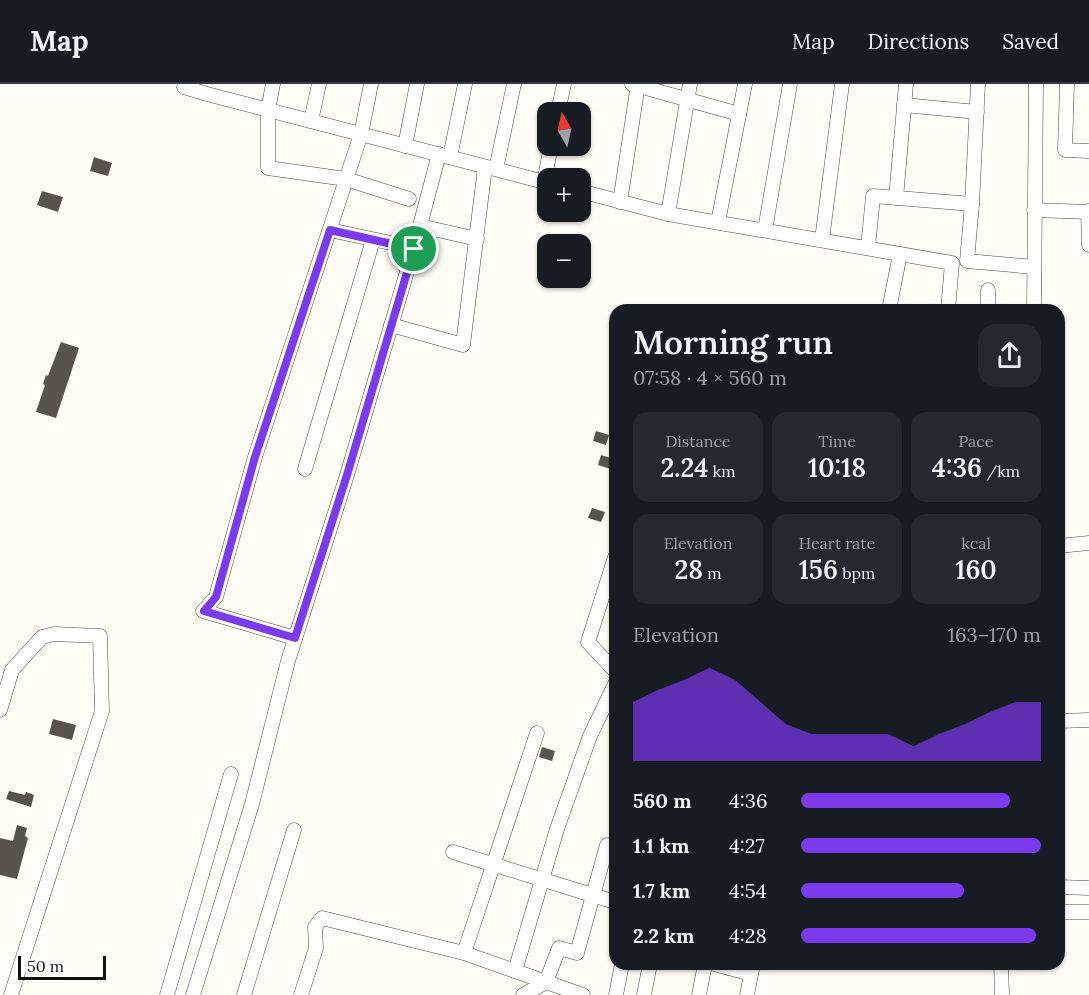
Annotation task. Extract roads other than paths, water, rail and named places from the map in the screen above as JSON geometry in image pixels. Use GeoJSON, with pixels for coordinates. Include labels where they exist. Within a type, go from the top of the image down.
{"type":"FeatureCollection","features":[{"type":"Feature","properties":{"kind":"street"},"geometry":{"type":"LineString","coordinates":[[185,84],[184,87],[222,91],[267,110],[537,180]]}},
{"type":"Feature","properties":{"kind":"street"},"geometry":{"type":"LineString","coordinates":[[273,84],[267,110],[268,168],[346,179],[409,199]]}},
{"type":"Feature","properties":{"kind":"street"},"geometry":{"type":"LineString","coordinates":[[311,121],[319,84]]}},
{"type":"Feature","properties":{"kind":"street"},"geometry":{"type":"LineString","coordinates":[[295,638],[204,611],[216,597],[255,457],[361,134],[371,84]]}},
{"type":"Feature","properties":{"kind":"street"},"geometry":{"type":"LineString","coordinates":[[405,146],[417,84]]}},
{"type":"Feature","properties":{"kind":"street"},"geometry":{"type":"LineString","coordinates":[[193,995],[252,804],[295,638],[347,475],[420,226],[445,156],[465,84]]}},
{"type":"Feature","properties":{"kind":"street"},"geometry":{"type":"LineString","coordinates":[[391,325],[463,345],[477,239],[491,168],[514,84]]}},
{"type":"Feature","properties":{"kind":"street"},"geometry":{"type":"LineString","coordinates":[[560,102],[564,84]]}},
{"type":"Feature","properties":{"kind":"street"},"geometry":{"type":"LineString","coordinates":[[620,201],[636,84],[739,114]]}},
{"type":"Feature","properties":{"kind":"street"},"geometry":{"type":"LineString","coordinates":[[668,214],[690,84]]}},
{"type":"Feature","properties":{"kind":"street"},"geometry":{"type":"LineString","coordinates":[[718,222],[745,84]]}},
{"type":"Feature","properties":{"kind":"street"},"geometry":{"type":"LineString","coordinates":[[765,230],[790,84]]}},
{"type":"Feature","properties":{"kind":"street"},"geometry":{"type":"LineString","coordinates":[[822,240],[842,84]]}},
{"type":"Feature","properties":{"kind":"street"},"geometry":{"type":"LineString","coordinates":[[896,198],[906,84]]}},
{"type":"Feature","properties":{"kind":"street"},"geometry":{"type":"LineString","coordinates":[[978,84],[967,261],[1034,267]]}},
{"type":"Feature","properties":{"kind":"street"},"geometry":{"type":"LineString","coordinates":[[1034,304],[1036,84]]}},
{"type":"Feature","properties":{"kind":"street"},"geometry":{"type":"LineString","coordinates":[[1067,84],[1065,150],[1089,151]]}},
{"type":"Feature","properties":{"kind":"street"},"geometry":{"type":"LineString","coordinates":[[904,105],[976,112]]}},
{"type":"Feature","properties":{"kind":"street"},"geometry":{"type":"LineString","coordinates":[[591,194],[668,214],[952,263],[949,304]]}},
{"type":"Feature","properties":{"kind":"street"},"geometry":{"type":"LineString","coordinates":[[868,248],[873,196],[972,204]]}},
{"type":"Feature","properties":{"kind":"street"},"geometry":{"type":"LineString","coordinates":[[1035,210],[1088,212],[1089,245]]}},
{"type":"Feature","properties":{"kind":"street"},"geometry":{"type":"LineString","coordinates":[[420,226],[477,239]]}},
{"type":"Feature","properties":{"kind":"street"},"geometry":{"type":"LineString","coordinates":[[330,230],[414,249]]}},
{"type":"Feature","properties":{"kind":"street"},"geometry":{"type":"LineString","coordinates":[[305,469],[373,240]]}},
{"type":"Feature","properties":{"kind":"street"},"geometry":{"type":"LineString","coordinates":[[891,304],[900,254]]}},
{"type":"Feature","properties":{"kind":"street"},"geometry":{"type":"LineString","coordinates":[[988,290],[988,304]]}},
{"type":"Feature","properties":{"kind":"street"},"geometry":{"type":"LineString","coordinates":[[1065,545],[1089,543]]}},
{"type":"Feature","properties":{"kind":"street"},"geometry":{"type":"LineString","coordinates":[[609,576],[588,642],[609,665]]}},
{"type":"Feature","properties":{"kind":"street"},"geometry":{"type":"LineString","coordinates":[[0,710],[12,670],[42,637],[54,634],[100,636],[102,711],[10,995]]}},
{"type":"Feature","properties":{"kind":"street"},"geometry":{"type":"LineString","coordinates":[[515,971],[557,829],[590,736],[609,696]]}},
{"type":"Feature","properties":{"kind":"street"},"geometry":{"type":"LineString","coordinates":[[1065,721],[1089,720]]}},
{"type":"Feature","properties":{"kind":"street"},"geometry":{"type":"LineString","coordinates":[[464,953],[537,733]]}},
{"type":"Feature","properties":{"kind":"street"},"geometry":{"type":"LineString","coordinates":[[167,995],[231,774]]}},
{"type":"Feature","properties":{"kind":"street"},"geometry":{"type":"LineString","coordinates":[[244,995],[294,830]]}},
{"type":"Feature","properties":{"kind":"street"},"geometry":{"type":"LineString","coordinates":[[523,995],[546,982],[559,948],[577,953],[607,845]]}},
{"type":"Feature","properties":{"kind":"street"},"geometry":{"type":"LineString","coordinates":[[453,852],[609,900]]}},
{"type":"Feature","properties":{"kind":"street"},"geometry":{"type":"LineString","coordinates":[[1065,887],[1089,888]]}},
{"type":"Feature","properties":{"kind":"street"},"geometry":{"type":"LineString","coordinates":[[1065,912],[1089,912]]}},
{"type":"Feature","properties":{"kind":"street"},"geometry":{"type":"LineString","coordinates":[[301,995],[316,948],[315,927],[322,918],[464,953],[583,995]]}},
{"type":"Feature","properties":{"kind":"street"},"geometry":{"type":"LineString","coordinates":[[616,995],[621,970]]}},
{"type":"Feature","properties":{"kind":"street"},"geometry":{"type":"LineString","coordinates":[[644,995],[649,970]]}},
{"type":"Feature","properties":{"kind":"street"},"geometry":{"type":"LineString","coordinates":[[699,995],[704,970]]}},
{"type":"Feature","properties":{"kind":"street"},"geometry":{"type":"LineString","coordinates":[[747,995],[752,970]]}},
{"type":"Feature","properties":{"kind":"street"},"geometry":{"type":"LineString","coordinates":[[1001,970],[1002,995]]}}]}
